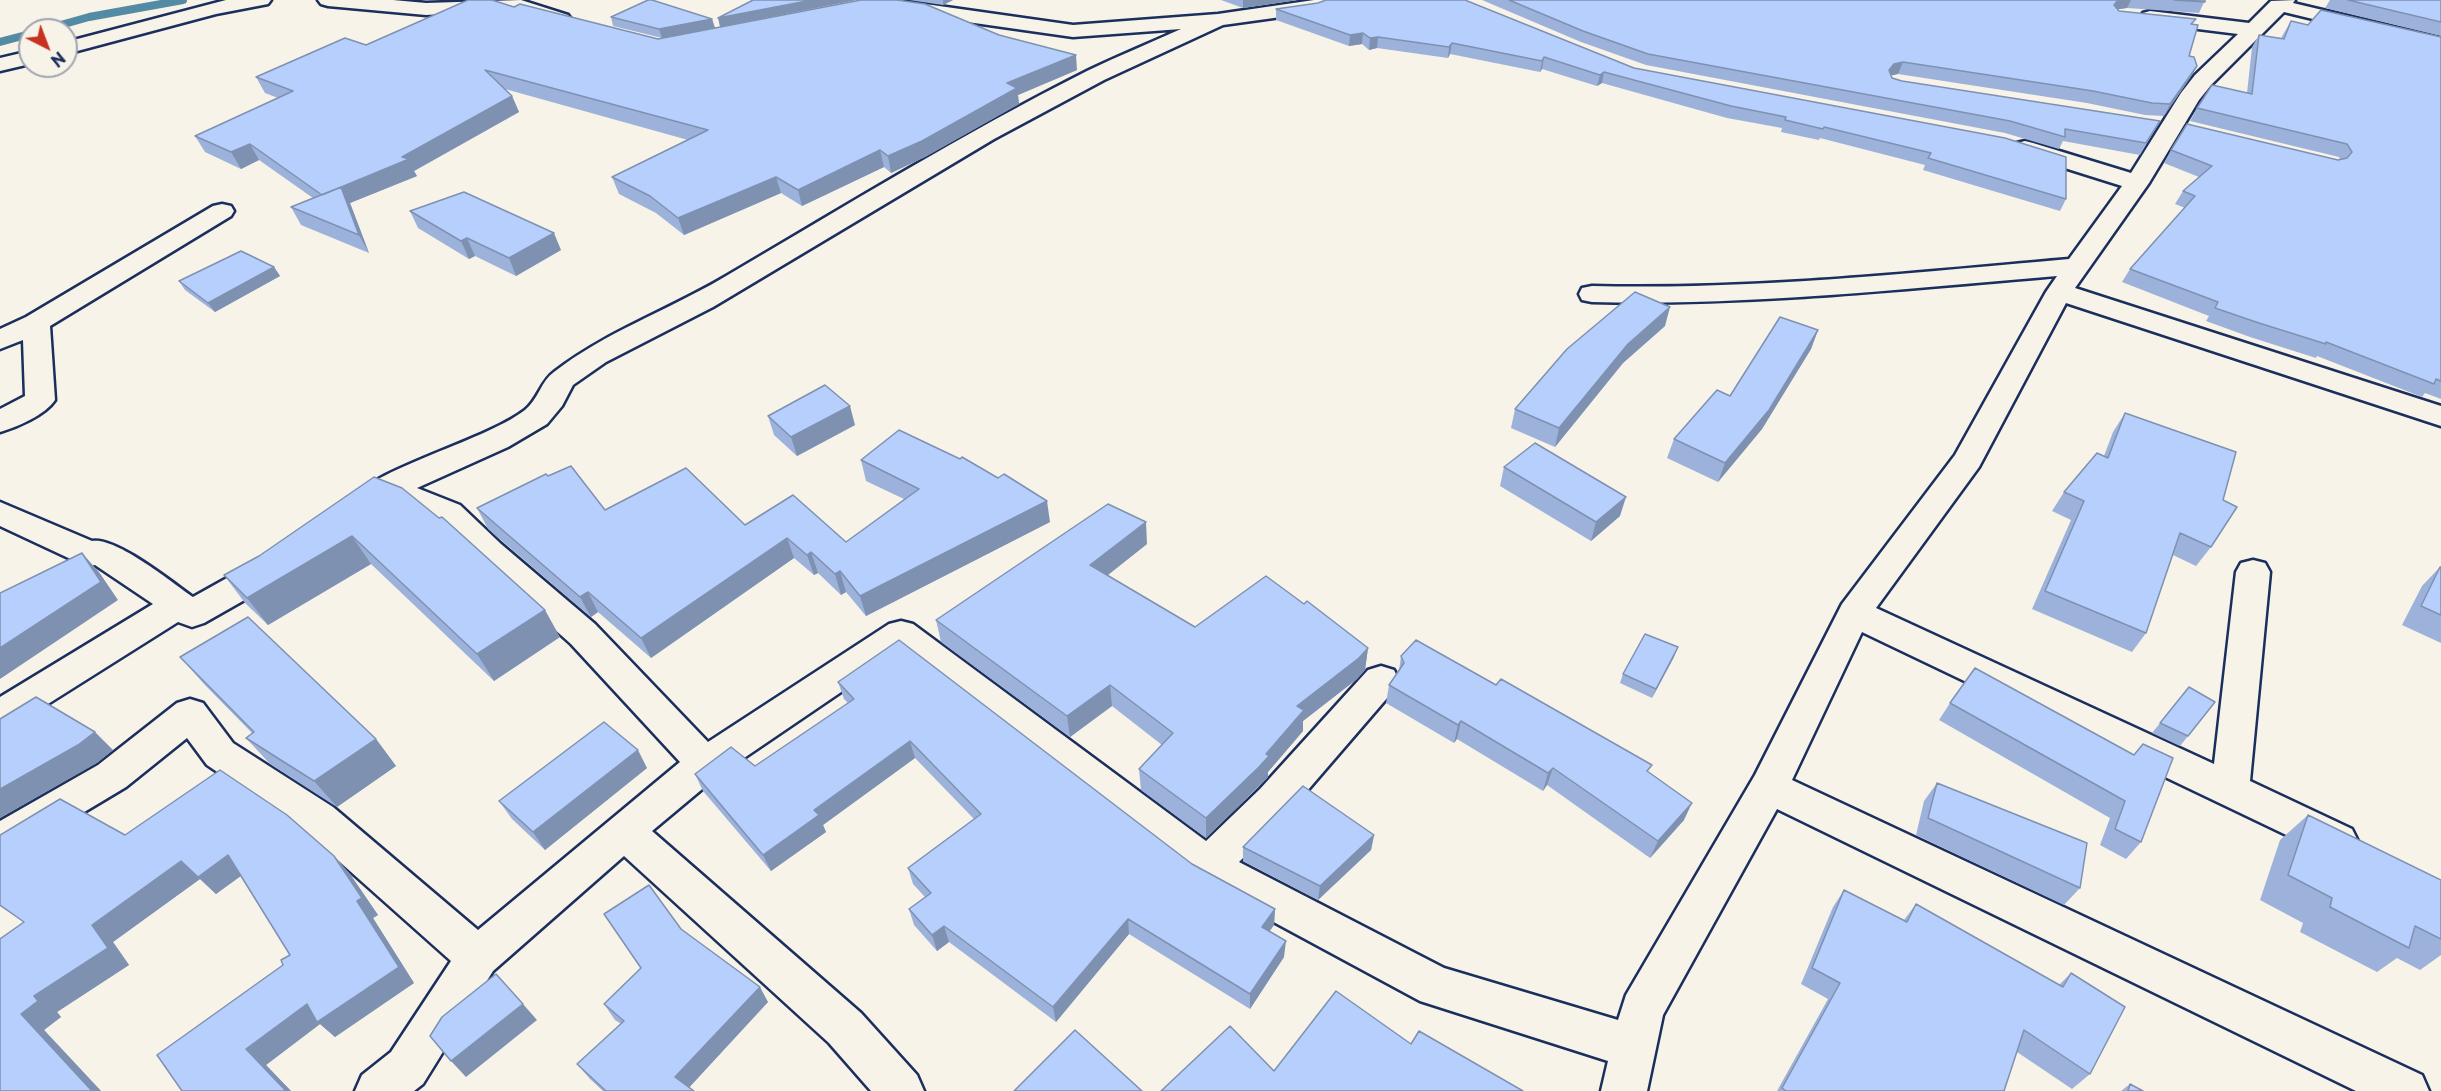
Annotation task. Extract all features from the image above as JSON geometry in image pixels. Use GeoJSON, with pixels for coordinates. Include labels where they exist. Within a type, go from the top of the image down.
{"type":"FeatureCollection","features":[{"type":"Feature","properties":{"kind":"street"},"geometry":{"type":"LineString","coordinates":[[78,45],[214,8],[261,0]]}},
{"type":"Feature","properties":{"kind":"street"},"geometry":{"type":"LineString","coordinates":[[328,0],[426,9],[513,4],[582,26]]}},
{"type":"Feature","properties":{"kind":"street"},"geometry":{"type":"LineString","coordinates":[[890,5],[1073,31],[1218,20],[1317,6],[1330,0]]}},
{"type":"Feature","properties":{"kind":"street"},"geometry":{"type":"LineString","coordinates":[[1624,1091],[1642,1010],[1769,787],[1854,613],[1968,460],[2060,292],[2137,183],[2170,127],[2203,80],[2282,3],[2441,44]]}},
{"type":"Feature","properties":{"kind":"street"},"geometry":{"type":"LineString","coordinates":[[2132,17],[2165,18],[2254,30]]}},
{"type":"Feature","properties":{"kind":"street"},"geometry":{"type":"LineString","coordinates":[[341,521],[387,488],[497,440],[536,417],[552,399],[561,380],[596,356],[703,301],[986,134],[1096,75],[1218,20]]}},
{"type":"Feature","properties":{"kind":"street"},"geometry":{"type":"LineString","coordinates":[[0,65],[18,60]]}},
{"type":"Feature","properties":{"kind":"street"},"geometry":{"type":"LineString","coordinates":[[2004,142],[2137,183]]}},
{"type":"Feature","properties":{"kind":"street"},"geometry":{"type":"LineString","coordinates":[[0,340],[36,322],[222,211]]}},
{"type":"Feature","properties":{"kind":"street"},"geometry":{"type":"LineString","coordinates":[[1592,294],[1675,296],[1802,289],[2078,266]]}},
{"type":"Feature","properties":{"kind":"street"},"geometry":{"type":"LineString","coordinates":[[2060,292],[2441,416]]}},
{"type":"Feature","properties":{"kind":"street"},"geometry":{"type":"LineString","coordinates":[[0,422],[40,400],[36,322]]}},
{"type":"Feature","properties":{"kind":"street"},"geometry":{"type":"LineString","coordinates":[[387,488],[449,513],[489,552],[583,634],[705,764]]}},
{"type":"Feature","properties":{"kind":"street"},"geometry":{"type":"LineString","coordinates":[[0,513],[89,554],[98,552],[106,556],[192,614],[266,573],[294,554]]}},
{"type":"Feature","properties":{"kind":"street"},"geometry":{"type":"LineString","coordinates":[[2230,790],[2253,572]]}},
{"type":"Feature","properties":{"kind":"street"},"geometry":{"type":"LineString","coordinates":[[0,715],[178,605]]}},
{"type":"Feature","properties":{"kind":"street"},"geometry":{"type":"LineString","coordinates":[[1854,613],[2367,855]]}},
{"type":"Feature","properties":{"kind":"street"},"geometry":{"type":"LineString","coordinates":[[399,1083],[478,957],[705,764],[902,634],[1208,866],[1435,986],[1634,1047]]}},
{"type":"Feature","properties":{"kind":"street"},"geometry":{"type":"LineString","coordinates":[[1208,866],[1274,801],[1381,680]]}},
{"type":"Feature","properties":{"kind":"street"},"geometry":{"type":"LineString","coordinates":[[0,842],[112,776],[190,714],[220,754],[318,819],[478,957]]}},
{"type":"Feature","properties":{"kind":"street"},"geometry":{"type":"LineString","coordinates":[[1769,787],[2406,1091]]}},
{"type":"Feature","properties":{"kind":"street"},"geometry":{"type":"LineString","coordinates":[[624,831],[845,1028],[901,1091]]}},
{"type":"Feature","properties":{"kind":"building"},"geometry":{"type":"Polygon","coordinates":[[[468,0],[492,0],[514,7],[520,4],[658,39],[861,0],[897,0],[925,4],[999,35],[1076,55],[1007,83],[1017,88],[922,141],[888,156],[880,150],[798,190],[776,177],[678,218],[650,196],[612,177],[708,130],[485,70],[512,96],[402,157],[409,159],[322,195],[250,144],[231,152],[195,136],[293,91],[256,77],[345,38],[366,45],[468,0]]]}},
{"type":"Feature","properties":{"kind":"building"},"geometry":{"type":"Polygon","coordinates":[[[648,0],[712,19],[659,29],[611,17],[648,0]]]}},
{"type":"Feature","properties":{"kind":"building"},"geometry":{"type":"Polygon","coordinates":[[[753,0],[812,0],[718,18],[753,0]]]}},
{"type":"Feature","properties":{"kind":"building"},"geometry":{"type":"Polygon","coordinates":[[[1326,0],[1465,0],[1634,68],[2005,138],[2066,157],[2066,199],[1928,158],[1931,153],[1785,120],[1786,117],[1731,106],[1604,72],[1600,75],[1544,57],[1542,61],[1452,43],[1449,47],[1378,37],[1370,38],[1363,33],[1350,35],[1276,9],[1326,0]]]}},
{"type":"Feature","properties":{"kind":"building"},"geometry":{"type":"Polygon","coordinates":[[[1509,0],[2118,0],[2114,5],[2119,11],[2196,19],[2191,24],[2198,25],[2189,56],[2194,57],[2197,66],[2170,104],[2152,103],[2093,91],[1903,62],[1894,64],[1889,70],[1892,78],[1902,81],[2160,121],[2146,143],[2065,129],[2065,137],[2010,121],[1648,54],[1583,31],[1509,0]]]}},
{"type":"Feature","properties":{"kind":"building"},"geometry":{"type":"Polygon","coordinates":[[[2174,0],[2205,0],[2205,2],[2174,0]]]}},
{"type":"Feature","properties":{"kind":"building"},"geometry":{"type":"Polygon","coordinates":[[[2348,0],[2441,0],[2441,22],[2348,0]]]}},
{"type":"Feature","properties":{"kind":"building"},"geometry":{"type":"Polygon","coordinates":[[[2321,10],[2441,37],[2441,381],[2436,379],[2434,384],[2326,342],[2326,344],[2215,308],[2218,302],[2130,269],[2195,196],[2183,191],[2212,166],[2171,150],[2187,124],[2338,160],[2347,158],[2352,152],[2347,144],[2197,108],[2212,85],[2252,94],[2259,35],[2284,39],[2291,21],[2308,25],[2321,10]]]}},
{"type":"Feature","properties":{"kind":"building"},"geometry":{"type":"Polygon","coordinates":[[[341,187],[359,235],[291,207],[341,187]]]}},
{"type":"Feature","properties":{"kind":"building"},"geometry":{"type":"Polygon","coordinates":[[[464,192],[554,233],[509,258],[467,238],[461,241],[410,211],[464,192]]]}},
{"type":"Feature","properties":{"kind":"building"},"geometry":{"type":"Polygon","coordinates":[[[241,251],[274,267],[208,303],[179,281],[241,251]]]}},
{"type":"Feature","properties":{"kind":"building"},"geometry":{"type":"Polygon","coordinates":[[[1635,292],[1670,307],[1628,344],[1559,428],[1515,409],[1567,349],[1635,292]]]}},
{"type":"Feature","properties":{"kind":"building"},"geometry":{"type":"Polygon","coordinates":[[[1780,317],[1818,330],[1769,410],[1725,463],[1674,439],[1717,390],[1730,396],[1780,317]]]}},
{"type":"Feature","properties":{"kind":"building"},"geometry":{"type":"Polygon","coordinates":[[[825,385],[850,406],[791,437],[768,416],[825,385]]]}},
{"type":"Feature","properties":{"kind":"building"},"geometry":{"type":"Polygon","coordinates":[[[2125,413],[2236,452],[2223,500],[2237,507],[2211,547],[2180,533],[2146,633],[2045,591],[2084,501],[2064,492],[2097,453],[2108,458],[2125,413]]]}},
{"type":"Feature","properties":{"kind":"building"},"geometry":{"type":"Polygon","coordinates":[[[899,430],[960,459],[962,457],[998,478],[1004,474],[1047,501],[860,596],[840,571],[835,574],[811,552],[807,555],[787,538],[641,638],[588,592],[580,597],[477,508],[546,474],[548,476],[571,466],[605,510],[686,468],[745,525],[793,495],[846,542],[919,489],[861,460],[899,430]]]}},
{"type":"Feature","properties":{"kind":"building"},"geometry":{"type":"Polygon","coordinates":[[[1535,443],[1626,497],[1596,522],[1504,467],[1535,443]]]}},
{"type":"Feature","properties":{"kind":"building"},"geometry":{"type":"Polygon","coordinates":[[[374,477],[402,488],[439,518],[442,517],[545,610],[477,654],[352,536],[247,598],[224,575],[259,556],[374,477]]]}},
{"type":"Feature","properties":{"kind":"building"},"geometry":{"type":"Polygon","coordinates":[[[1108,504],[1146,522],[1090,565],[1195,627],[1266,576],[1304,604],[1307,601],[1368,648],[1359,658],[1297,706],[1304,710],[1266,754],[1269,756],[1206,818],[1139,769],[1173,733],[1110,685],[1067,716],[936,620],[1108,504]]]}},
{"type":"Feature","properties":{"kind":"building"},"geometry":{"type":"Polygon","coordinates":[[[82,553],[101,582],[0,648],[0,593],[82,553]]]}},
{"type":"Feature","properties":{"kind":"building"},"geometry":{"type":"Polygon","coordinates":[[[2441,567],[2441,615],[2421,606],[2441,567]]]}},
{"type":"Feature","properties":{"kind":"building"},"geometry":{"type":"Polygon","coordinates":[[[248,617],[376,739],[314,781],[246,738],[254,732],[180,657],[248,617]]]}},
{"type":"Feature","properties":{"kind":"building"},"geometry":{"type":"Polygon","coordinates":[[[1645,634],[1678,647],[1656,689],[1623,674],[1645,634]]]}},
{"type":"Feature","properties":{"kind":"building"},"geometry":{"type":"Polygon","coordinates":[[[899,640],[1192,864],[1275,909],[1262,927],[1286,941],[1250,994],[1128,919],[1053,1007],[944,926],[932,935],[909,909],[931,893],[908,868],[981,814],[910,741],[814,810],[819,815],[763,855],[695,774],[731,747],[755,766],[854,699],[838,682],[899,640]]]}},
{"type":"Feature","properties":{"kind":"building"},"geometry":{"type":"Polygon","coordinates":[[[1416,640],[1496,685],[1501,679],[1652,765],[1647,771],[1692,803],[1658,841],[1553,768],[1548,773],[1461,721],[1458,725],[1389,685],[1404,663],[1401,656],[1416,640]]]}},
{"type":"Feature","properties":{"kind":"building"},"geometry":{"type":"Polygon","coordinates":[[[1975,668],[2134,755],[2143,744],[2173,758],[2141,842],[2115,829],[2125,801],[1950,703],[1975,668]]]}},
{"type":"Feature","properties":{"kind":"building"},"geometry":{"type":"Polygon","coordinates":[[[2189,687],[2215,702],[2188,736],[2160,723],[2189,687]]]}},
{"type":"Feature","properties":{"kind":"building"},"geometry":{"type":"Polygon","coordinates":[[[36,697],[95,732],[78,745],[0,789],[0,719],[36,697]]]}},
{"type":"Feature","properties":{"kind":"building"},"geometry":{"type":"Polygon","coordinates":[[[604,722],[638,750],[533,832],[499,801],[604,722]]]}},
{"type":"Feature","properties":{"kind":"building"},"geometry":{"type":"Polygon","coordinates":[[[220,770],[287,815],[334,856],[362,898],[357,901],[399,967],[317,1022],[307,1004],[246,1049],[286,1091],[182,1091],[157,1055],[283,965],[281,960],[290,955],[228,855],[198,877],[181,861],[92,925],[108,948],[34,996],[38,1001],[21,1014],[92,1091],[0,1091],[0,939],[24,922],[0,905],[0,835],[60,799],[125,835],[220,770]]]}},
{"type":"Feature","properties":{"kind":"building"},"geometry":{"type":"Polygon","coordinates":[[[1937,783],[2087,843],[2080,888],[1928,818],[1937,783]]]}},
{"type":"Feature","properties":{"kind":"building"},"geometry":{"type":"Polygon","coordinates":[[[1303,786],[1374,835],[1320,886],[1243,847],[1303,786]]]}},
{"type":"Feature","properties":{"kind":"building"},"geometry":{"type":"Polygon","coordinates":[[[2308,815],[2441,880],[2441,939],[2415,926],[2409,948],[2330,907],[2332,898],[2288,875],[2308,815]]]}},
{"type":"Feature","properties":{"kind":"building"},"geometry":{"type":"Polygon","coordinates":[[[649,885],[681,929],[760,987],[675,1077],[694,1091],[606,1091],[577,1064],[624,1021],[604,1004],[641,968],[604,914],[649,885]]]}},
{"type":"Feature","properties":{"kind":"building"},"geometry":{"type":"Polygon","coordinates":[[[1844,890],[1907,922],[1916,904],[2063,987],[2071,973],[2125,1007],[2090,1074],[2024,1030],[2004,1091],[1786,1091],[1782,1088],[1840,983],[1812,968],[1844,890]]]}},
{"type":"Feature","properties":{"kind":"building"},"geometry":{"type":"Polygon","coordinates":[[[496,974],[523,1004],[451,1061],[430,1036],[442,1017],[496,974]]]}},
{"type":"Feature","properties":{"kind":"building"},"geometry":{"type":"Polygon","coordinates":[[[1336,991],[1411,1044],[1419,1031],[1523,1091],[1161,1091],[1230,1026],[1274,1071],[1336,991]]]}},
{"type":"Feature","properties":{"kind":"building"},"geometry":{"type":"Polygon","coordinates":[[[1075,1030],[1142,1091],[1014,1091],[1075,1030]]]}},
{"type":"Feature","properties":{"kind":"building"},"geometry":{"type":"Polygon","coordinates":[[[2130,1084],[2143,1091],[2128,1091],[2130,1084]]]}},
{"type":"Feature","properties":{"kind":"waterway"},"geometry":{"type":"LineString","coordinates":[[78,20],[183,0]]}},
{"type":"Feature","properties":{"kind":"waterway"},"geometry":{"type":"LineString","coordinates":[[0,42],[18,37]]}}]}
